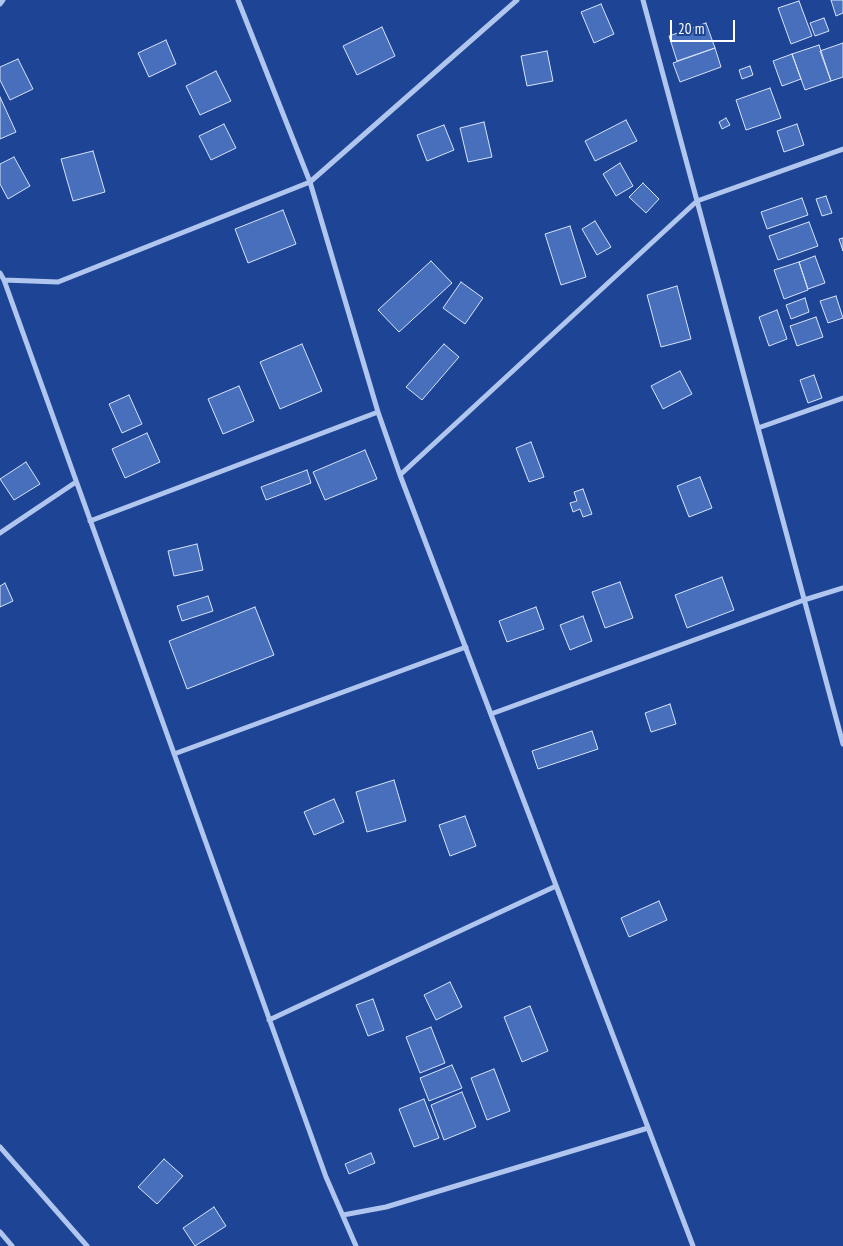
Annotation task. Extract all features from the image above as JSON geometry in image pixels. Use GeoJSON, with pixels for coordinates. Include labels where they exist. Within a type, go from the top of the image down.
{"type":"FeatureCollection","features":[{"type":"Feature","properties":{"kind":"street"},"geometry":{"type":"LineString","coordinates":[[0,4],[3,0]]}},
{"type":"Feature","properties":{"kind":"street"},"geometry":{"type":"LineString","coordinates":[[238,0],[310,182],[378,412],[400,475],[693,1246]]}},
{"type":"Feature","properties":{"kind":"street"},"geometry":{"type":"LineString","coordinates":[[4,280],[58,282],[310,182],[517,0]]}},
{"type":"Feature","properties":{"kind":"street"},"geometry":{"type":"LineString","coordinates":[[643,0],[843,744]]}},
{"type":"Feature","properties":{"kind":"street"},"geometry":{"type":"LineString","coordinates":[[400,475],[697,201],[843,149]]}},
{"type":"Feature","properties":{"kind":"street"},"geometry":{"type":"LineString","coordinates":[[0,273],[326,1177],[356,1246]]}},
{"type":"Feature","properties":{"kind":"street"},"geometry":{"type":"LineString","coordinates":[[758,428],[843,398]]}},
{"type":"Feature","properties":{"kind":"street"},"geometry":{"type":"LineString","coordinates":[[90,521],[378,412]]}},
{"type":"Feature","properties":{"kind":"street"},"geometry":{"type":"LineString","coordinates":[[0,534],[76,482]]}},
{"type":"Feature","properties":{"kind":"street"},"geometry":{"type":"LineString","coordinates":[[491,714],[804,600],[843,588]]}},
{"type":"Feature","properties":{"kind":"street"},"geometry":{"type":"LineString","coordinates":[[174,754],[466,647]]}},
{"type":"Feature","properties":{"kind":"street"},"geometry":{"type":"LineString","coordinates":[[269,1020],[556,886]]}},
{"type":"Feature","properties":{"kind":"street"},"geometry":{"type":"LineString","coordinates":[[343,1215],[386,1208],[648,1128]]}},
{"type":"Feature","properties":{"kind":"street"},"geometry":{"type":"LineString","coordinates":[[0,1146],[87,1246]]}},
{"type":"Feature","properties":{"kind":"street"},"geometry":{"type":"LineString","coordinates":[[0,1232],[12,1246]]}},
{"type":"Feature","properties":{"kind":"building"},"geometry":{"type":"Polygon","coordinates":[[[831,0],[843,0],[843,13],[836,16],[831,0]]]}},
{"type":"Feature","properties":{"kind":"building"},"geometry":{"type":"Polygon","coordinates":[[[799,1],[812,36],[791,44],[778,8],[799,1]]]}},
{"type":"Feature","properties":{"kind":"building"},"geometry":{"type":"Polygon","coordinates":[[[601,4],[614,34],[594,43],[581,12],[601,4]]]}},
{"type":"Feature","properties":{"kind":"building"},"geometry":{"type":"Polygon","coordinates":[[[824,18],[829,31],[815,36],[810,23],[824,18]]]}},
{"type":"Feature","properties":{"kind":"building"},"geometry":{"type":"Polygon","coordinates":[[[706,23],[715,48],[677,61],[669,36],[706,23]]]}},
{"type":"Feature","properties":{"kind":"building"},"geometry":{"type":"Polygon","coordinates":[[[382,27],[395,56],[357,75],[343,46],[382,27]]]}},
{"type":"Feature","properties":{"kind":"building"},"geometry":{"type":"Polygon","coordinates":[[[166,40],[176,64],[149,77],[138,53],[166,40]]]}},
{"type":"Feature","properties":{"kind":"building"},"geometry":{"type":"Polygon","coordinates":[[[843,43],[843,77],[831,81],[820,51],[843,43]]]}},
{"type":"Feature","properties":{"kind":"building"},"geometry":{"type":"Polygon","coordinates":[[[819,45],[831,81],[805,90],[792,54],[819,45]]]}},
{"type":"Feature","properties":{"kind":"building"},"geometry":{"type":"Polygon","coordinates":[[[715,48],[721,67],[680,82],[673,63],[715,48]]]}},
{"type":"Feature","properties":{"kind":"building"},"geometry":{"type":"Polygon","coordinates":[[[547,51],[553,81],[527,86],[521,56],[547,51]]]}},
{"type":"Feature","properties":{"kind":"building"},"geometry":{"type":"Polygon","coordinates":[[[792,54],[801,79],[782,86],[773,61],[792,54]]]}},
{"type":"Feature","properties":{"kind":"building"},"geometry":{"type":"Polygon","coordinates":[[[18,59],[33,89],[10,100],[0,80],[0,67],[18,59]]]}},
{"type":"Feature","properties":{"kind":"building"},"geometry":{"type":"Polygon","coordinates":[[[750,66],[753,75],[742,79],[739,70],[750,66]]]}},
{"type":"Feature","properties":{"kind":"building"},"geometry":{"type":"Polygon","coordinates":[[[216,71],[231,101],[200,115],[186,86],[216,71]]]}},
{"type":"Feature","properties":{"kind":"building"},"geometry":{"type":"Polygon","coordinates":[[[770,88],[781,118],[746,130],[736,100],[770,88]]]}},
{"type":"Feature","properties":{"kind":"building"},"geometry":{"type":"Polygon","coordinates":[[[0,97],[16,132],[0,139],[0,97]]]}},
{"type":"Feature","properties":{"kind":"building"},"geometry":{"type":"Polygon","coordinates":[[[726,118],[730,125],[722,129],[719,122],[726,118]]]}},
{"type":"Feature","properties":{"kind":"building"},"geometry":{"type":"Polygon","coordinates":[[[626,120],[637,141],[595,161],[585,141],[626,120]]]}},
{"type":"Feature","properties":{"kind":"building"},"geometry":{"type":"Polygon","coordinates":[[[484,122],[492,157],[468,162],[460,128],[484,122]]]}},
{"type":"Feature","properties":{"kind":"building"},"geometry":{"type":"Polygon","coordinates":[[[224,124],[236,148],[211,160],[199,136],[224,124]]]}},
{"type":"Feature","properties":{"kind":"building"},"geometry":{"type":"Polygon","coordinates":[[[797,124],[804,145],[784,152],[777,131],[797,124]]]}},
{"type":"Feature","properties":{"kind":"building"},"geometry":{"type":"Polygon","coordinates":[[[444,125],[454,150],[427,161],[417,135],[444,125]]]}},
{"type":"Feature","properties":{"kind":"building"},"geometry":{"type":"Polygon","coordinates":[[[93,151],[105,192],[73,201],[61,159],[93,151]]]}},
{"type":"Feature","properties":{"kind":"building"},"geometry":{"type":"Polygon","coordinates":[[[14,157],[30,186],[8,199],[0,184],[0,164],[14,157]]]}},
{"type":"Feature","properties":{"kind":"building"},"geometry":{"type":"Polygon","coordinates":[[[620,163],[633,186],[616,196],[603,174],[620,163]]]}},
{"type":"Feature","properties":{"kind":"building"},"geometry":{"type":"Polygon","coordinates":[[[643,183],[659,199],[646,213],[629,197],[643,183]]]}},
{"type":"Feature","properties":{"kind":"building"},"geometry":{"type":"Polygon","coordinates":[[[826,196],[832,213],[822,216],[816,199],[826,196]]]}},
{"type":"Feature","properties":{"kind":"building"},"geometry":{"type":"Polygon","coordinates":[[[802,198],[808,215],[767,229],[761,212],[802,198]]]}},
{"type":"Feature","properties":{"kind":"building"},"geometry":{"type":"Polygon","coordinates":[[[283,210],[296,244],[248,263],[235,229],[283,210]]]}},
{"type":"Feature","properties":{"kind":"building"},"geometry":{"type":"Polygon","coordinates":[[[595,221],[611,247],[597,255],[582,229],[595,221]]]}},
{"type":"Feature","properties":{"kind":"building"},"geometry":{"type":"Polygon","coordinates":[[[809,222],[818,246],[778,260],[769,236],[809,222]]]}},
{"type":"Feature","properties":{"kind":"building"},"geometry":{"type":"Polygon","coordinates":[[[570,226],[586,277],[561,285],[545,234],[570,226]]]}},
{"type":"Feature","properties":{"kind":"building"},"geometry":{"type":"Polygon","coordinates":[[[843,238],[843,251],[839,239],[843,238]]]}},
{"type":"Feature","properties":{"kind":"building"},"geometry":{"type":"Polygon","coordinates":[[[815,256],[825,283],[808,289],[799,262],[815,256]]]}},
{"type":"Feature","properties":{"kind":"building"},"geometry":{"type":"Polygon","coordinates":[[[431,261],[452,283],[399,332],[378,310],[431,261]]]}},
{"type":"Feature","properties":{"kind":"building"},"geometry":{"type":"Polygon","coordinates":[[[799,262],[808,290],[784,299],[774,270],[799,262]]]}},
{"type":"Feature","properties":{"kind":"building"},"geometry":{"type":"Polygon","coordinates":[[[461,282],[483,298],[465,324],[443,308],[461,282]]]}},
{"type":"Feature","properties":{"kind":"building"},"geometry":{"type":"Polygon","coordinates":[[[677,286],[691,339],[661,347],[647,295],[677,286]]]}},
{"type":"Feature","properties":{"kind":"building"},"geometry":{"type":"Polygon","coordinates":[[[836,296],[843,318],[828,323],[820,301],[836,296]]]}},
{"type":"Feature","properties":{"kind":"building"},"geometry":{"type":"Polygon","coordinates":[[[805,298],[809,312],[791,319],[786,305],[805,298]]]}},
{"type":"Feature","properties":{"kind":"building"},"geometry":{"type":"Polygon","coordinates":[[[777,310],[787,339],[769,346],[759,317],[777,310]]]}},
{"type":"Feature","properties":{"kind":"building"},"geometry":{"type":"Polygon","coordinates":[[[816,317],[823,337],[797,346],[790,326],[816,317]]]}},
{"type":"Feature","properties":{"kind":"building"},"geometry":{"type":"Polygon","coordinates":[[[302,344],[322,391],[280,409],[260,362],[302,344]]]}},
{"type":"Feature","properties":{"kind":"building"},"geometry":{"type":"Polygon","coordinates":[[[444,344],[459,357],[422,400],[406,387],[444,344]]]}},
{"type":"Feature","properties":{"kind":"building"},"geometry":{"type":"Polygon","coordinates":[[[680,371],[692,394],[663,409],[651,386],[680,371]]]}},
{"type":"Feature","properties":{"kind":"building"},"geometry":{"type":"Polygon","coordinates":[[[814,375],[822,398],[808,403],[800,380],[814,375]]]}},
{"type":"Feature","properties":{"kind":"building"},"geometry":{"type":"Polygon","coordinates":[[[239,386],[254,421],[223,434],[208,399],[239,386]]]}},
{"type":"Feature","properties":{"kind":"building"},"geometry":{"type":"Polygon","coordinates":[[[129,395],[142,424],[122,433],[109,404],[129,395]]]}},
{"type":"Feature","properties":{"kind":"building"},"geometry":{"type":"Polygon","coordinates":[[[147,433],[160,462],[125,478],[112,449],[147,433]]]}},
{"type":"Feature","properties":{"kind":"building"},"geometry":{"type":"Polygon","coordinates":[[[531,442],[544,477],[529,482],[516,448],[531,442]]]}},
{"type":"Feature","properties":{"kind":"building"},"geometry":{"type":"Polygon","coordinates":[[[365,450],[377,479],[325,500],[313,472],[365,450]]]}},
{"type":"Feature","properties":{"kind":"building"},"geometry":{"type":"Polygon","coordinates":[[[26,462],[40,484],[14,500],[0,479],[26,462]]]}},
{"type":"Feature","properties":{"kind":"building"},"geometry":{"type":"Polygon","coordinates":[[[307,470],[311,483],[266,500],[261,487],[307,470]]]}},
{"type":"Feature","properties":{"kind":"building"},"geometry":{"type":"Polygon","coordinates":[[[700,477],[712,508],[689,517],[677,486],[700,477]]]}},
{"type":"Feature","properties":{"kind":"building"},"geometry":{"type":"Polygon","coordinates":[[[583,489],[592,514],[583,517],[580,509],[573,512],[570,503],[577,501],[574,492],[583,489]]]}},
{"type":"Feature","properties":{"kind":"building"},"geometry":{"type":"Polygon","coordinates":[[[197,544],[203,570],[174,576],[168,551],[197,544]]]}},
{"type":"Feature","properties":{"kind":"building"},"geometry":{"type":"Polygon","coordinates":[[[722,577],[734,610],[687,628],[675,595],[722,577]]]}},
{"type":"Feature","properties":{"kind":"building"},"geometry":{"type":"Polygon","coordinates":[[[620,582],[633,618],[605,628],[592,592],[620,582]]]}},
{"type":"Feature","properties":{"kind":"building"},"geometry":{"type":"Polygon","coordinates":[[[5,583],[13,601],[0,607],[0,586],[5,583]]]}},
{"type":"Feature","properties":{"kind":"building"},"geometry":{"type":"Polygon","coordinates":[[[208,596],[213,611],[182,621],[177,606],[208,596]]]}},
{"type":"Feature","properties":{"kind":"building"},"geometry":{"type":"Polygon","coordinates":[[[255,607],[274,655],[187,689],[169,641],[255,607]]]}},
{"type":"Feature","properties":{"kind":"building"},"geometry":{"type":"Polygon","coordinates":[[[536,607],[544,629],[507,642],[499,621],[536,607]]]}},
{"type":"Feature","properties":{"kind":"building"},"geometry":{"type":"Polygon","coordinates":[[[583,616],[592,641],[570,650],[560,625],[583,616]]]}},
{"type":"Feature","properties":{"kind":"building"},"geometry":{"type":"Polygon","coordinates":[[[670,704],[676,724],[651,732],[645,713],[670,704]]]}},
{"type":"Feature","properties":{"kind":"building"},"geometry":{"type":"Polygon","coordinates":[[[592,731],[598,749],[538,769],[532,751],[592,731]]]}},
{"type":"Feature","properties":{"kind":"building"},"geometry":{"type":"Polygon","coordinates":[[[394,780],[406,821],[367,832],[356,792],[394,780]]]}},
{"type":"Feature","properties":{"kind":"building"},"geometry":{"type":"Polygon","coordinates":[[[334,799],[344,822],[314,835],[304,812],[334,799]]]}},
{"type":"Feature","properties":{"kind":"building"},"geometry":{"type":"Polygon","coordinates":[[[465,816],[476,846],[450,856],[439,825],[465,816]]]}},
{"type":"Feature","properties":{"kind":"building"},"geometry":{"type":"Polygon","coordinates":[[[659,901],[667,920],[629,937],[621,918],[659,901]]]}},
{"type":"Feature","properties":{"kind":"building"},"geometry":{"type":"Polygon","coordinates":[[[450,982],[462,1007],[436,1020],[424,995],[450,982]]]}},
{"type":"Feature","properties":{"kind":"building"},"geometry":{"type":"Polygon","coordinates":[[[373,999],[384,1030],[368,1036],[356,1005],[373,999]]]}},
{"type":"Feature","properties":{"kind":"building"},"geometry":{"type":"Polygon","coordinates":[[[530,1006],[548,1051],[522,1062],[504,1017],[530,1006]]]}},
{"type":"Feature","properties":{"kind":"building"},"geometry":{"type":"Polygon","coordinates":[[[431,1027],[445,1063],[420,1073],[406,1037],[431,1027]]]}},
{"type":"Feature","properties":{"kind":"building"},"geometry":{"type":"Polygon","coordinates":[[[452,1065],[462,1088],[429,1101],[420,1078],[452,1065]]]}},
{"type":"Feature","properties":{"kind":"building"},"geometry":{"type":"Polygon","coordinates":[[[494,1069],[510,1111],[487,1120],[471,1078],[494,1069]]]}},
{"type":"Feature","properties":{"kind":"building"},"geometry":{"type":"Polygon","coordinates":[[[462,1092],[476,1127],[444,1140],[431,1105],[462,1092]]]}},
{"type":"Feature","properties":{"kind":"building"},"geometry":{"type":"Polygon","coordinates":[[[424,1099],[439,1138],[414,1147],[399,1109],[424,1099]]]}},
{"type":"Feature","properties":{"kind":"building"},"geometry":{"type":"Polygon","coordinates":[[[371,1153],[375,1163],[349,1174],[345,1164],[371,1153]]]}},
{"type":"Feature","properties":{"kind":"building"},"geometry":{"type":"Polygon","coordinates":[[[164,1159],[183,1176],[157,1204],[138,1187],[164,1159]]]}},
{"type":"Feature","properties":{"kind":"building"},"geometry":{"type":"Polygon","coordinates":[[[214,1207],[226,1226],[195,1246],[183,1228],[214,1207]]]}}]}
